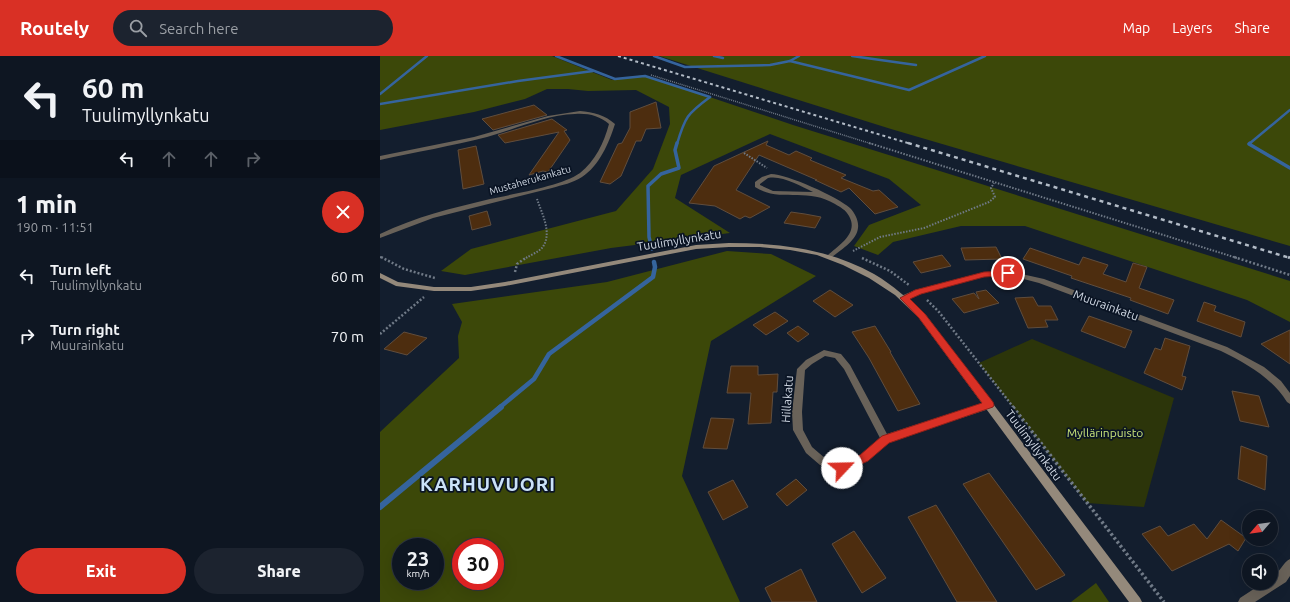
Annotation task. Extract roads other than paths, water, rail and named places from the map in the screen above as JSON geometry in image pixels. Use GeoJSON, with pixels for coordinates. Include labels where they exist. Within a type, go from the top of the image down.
{"type":"FeatureCollection","features":[{"type":"Feature","properties":{"kind":"street","name":"Mustaherukankatu"},"geometry":{"type":"LineString","coordinates":[[380,158],[479,137],[545,118],[570,113],[593,114],[606,118],[612,124],[596,159],[589,168],[579,176],[535,190],[413,221],[380,236]]}},
{"type":"Feature","properties":{"kind":"street"},"geometry":{"type":"LineString","coordinates":[[824,196],[803,193],[763,192],[757,186],[757,182],[771,176],[779,176],[824,196],[848,209],[855,220],[854,232],[830,256]]}},
{"type":"Feature","properties":{"kind":"street","name":"Tuulimyllynkatu"},"geometry":{"type":"LineString","coordinates":[[380,275],[396,284],[434,289],[471,289],[505,284],[696,247],[728,244],[780,246],[830,256],[873,276],[904,298],[922,316],[1136,602]]}},
{"type":"Feature","properties":{"kind":"street","name":"Muurainkatu"},"geometry":{"type":"LineString","coordinates":[[904,298],[918,292],[984,274],[1008,273],[1041,280],[1224,349],[1252,363],[1271,377],[1290,400]]}},
{"type":"Feature","properties":{"kind":"street","name":"Hillakatu"},"geometry":{"type":"LineString","coordinates":[[885,440],[847,368],[838,356],[824,354],[809,362],[801,369],[796,412],[798,430],[808,450],[823,462],[842,468],[864,458],[885,440],[989,405]]}},
{"type":"Feature","properties":{"kind":"street"},"geometry":{"type":"LineString","coordinates":[[1244,602],[1282,578],[1290,565]]}},
{"type":"Feature","properties":{"kind":"waterway"},"geometry":{"type":"LineString","coordinates":[[380,94],[427,56]]}},
{"type":"Feature","properties":{"kind":"waterway"},"geometry":{"type":"LineString","coordinates":[[556,56],[615,79],[645,76],[710,97],[696,108],[688,117],[682,128],[677,144]]}},
{"type":"Feature","properties":{"kind":"waterway"},"geometry":{"type":"LineString","coordinates":[[654,56],[685,67],[770,65],[790,61]]}},
{"type":"Feature","properties":{"kind":"waterway"},"geometry":{"type":"LineString","coordinates":[[714,56],[723,58]]}},
{"type":"Feature","properties":{"kind":"waterway"},"geometry":{"type":"LineString","coordinates":[[790,61],[799,56]]}},
{"type":"Feature","properties":{"kind":"waterway"},"geometry":{"type":"LineString","coordinates":[[852,56],[916,65]]}},
{"type":"Feature","properties":{"kind":"waterway"},"geometry":{"type":"LineString","coordinates":[[790,61],[909,90],[985,56]]}},
{"type":"Feature","properties":{"kind":"waterway"},"geometry":{"type":"LineString","coordinates":[[380,104],[518,81],[593,71]]}},
{"type":"Feature","properties":{"kind":"waterway"},"geometry":{"type":"LineString","coordinates":[[1249,144],[1290,110]]}},
{"type":"Feature","properties":{"kind":"waterway"},"geometry":{"type":"LineString","coordinates":[[652,249],[649,237],[648,186],[661,174],[679,168],[675,150],[677,143]]}},
{"type":"Feature","properties":{"kind":"waterway"},"geometry":{"type":"LineString","coordinates":[[1249,144],[1290,168]]}},
{"type":"Feature","properties":{"kind":"waterway"},"geometry":{"type":"LineString","coordinates":[[499,408],[534,379],[549,354],[653,277],[655,267],[654,262]]}},
{"type":"Feature","properties":{"kind":"waterway"},"geometry":{"type":"LineString","coordinates":[[380,507],[501,407]]}},
{"type":"Feature","properties":{"kind":"railway"},"geometry":{"type":"LineString","coordinates":[[618,56],[911,144]]}},
{"type":"Feature","properties":{"kind":"railway"},"geometry":{"type":"LineString","coordinates":[[908,143],[1290,258],[1288,257]]}},
{"type":"Feature","properties":{"kind":"district","name":"KARHUVUORI"},"geometry":{"type":"Point","coordinates":[488,484]}},
{"type":"Feature","properties":{"kind":"park label","name":"Myllärinpuisto"},"geometry":{"type":"Point","coordinates":[1105,432]}}]}
